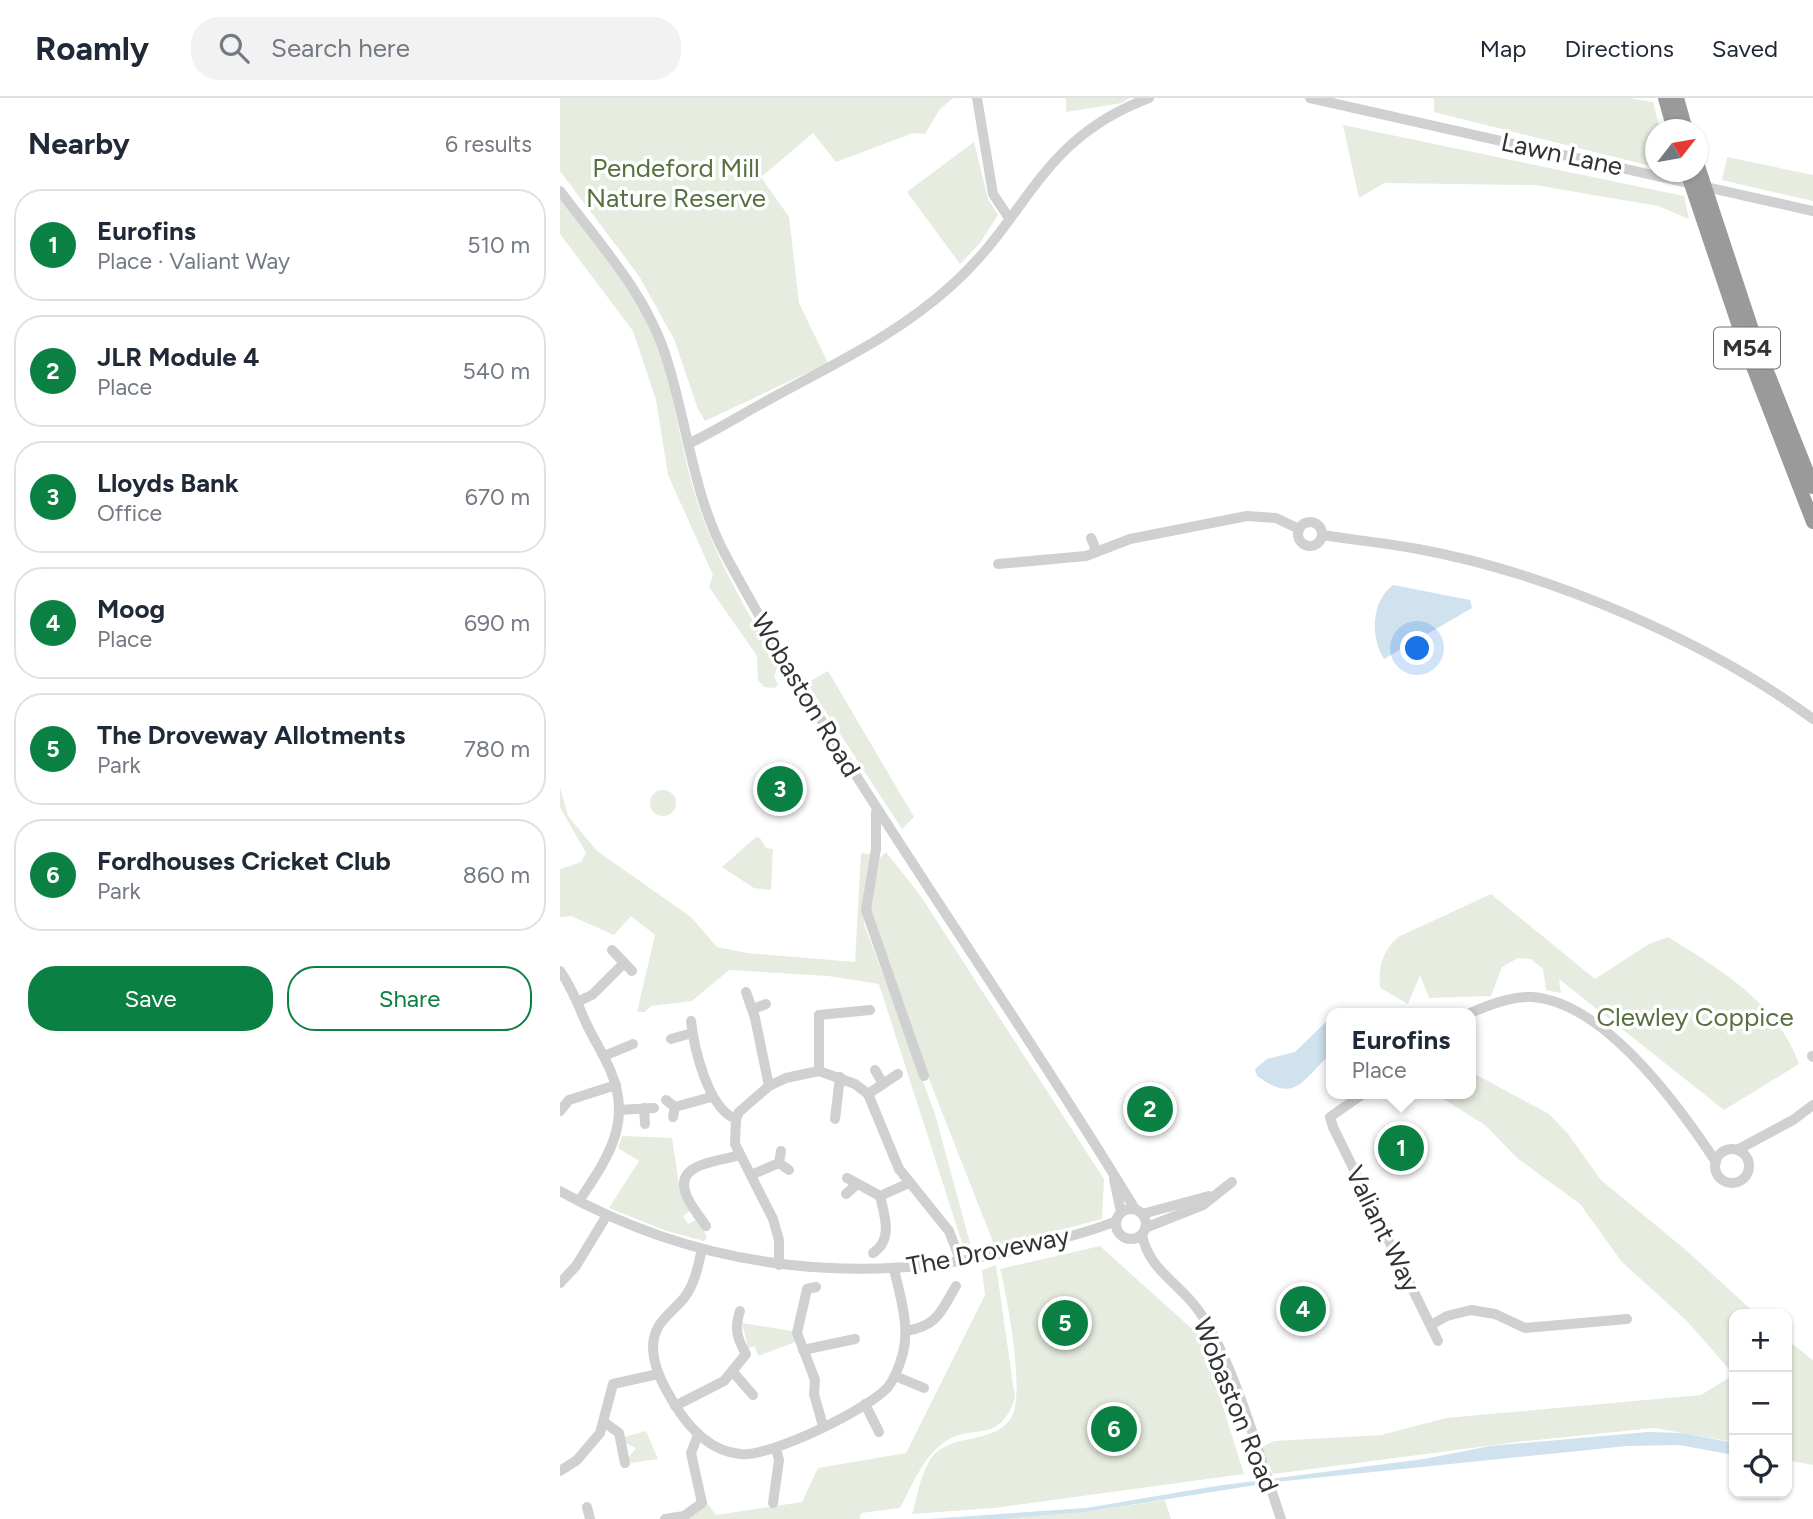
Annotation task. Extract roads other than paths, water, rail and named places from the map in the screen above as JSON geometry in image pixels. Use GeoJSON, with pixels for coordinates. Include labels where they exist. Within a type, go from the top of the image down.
{"type":"FeatureCollection","features":[{"type":"Feature","properties":{"kind":"highway"},"geometry":{"type":"LineString","coordinates":[[1665,98],[1671,119]]}},
{"type":"Feature","properties":{"kind":"highway"},"geometry":{"type":"LineString","coordinates":[[1677,98],[1683,119]]}},
{"type":"Feature","properties":{"kind":"highway","name":"M54"},"geometry":{"type":"LineString","coordinates":[[1690,182],[1750,359],[1813,522]]}},
{"type":"Feature","properties":{"kind":"highway","name":"M54"},"geometry":{"type":"LineString","coordinates":[[1703,182],[1755,339],[1813,487]]}},
{"type":"Feature","properties":{"kind":"highway"},"geometry":{"type":"LineString","coordinates":[[1799,453],[1813,481]]}},
{"type":"Feature","properties":{"kind":"street"},"geometry":{"type":"LineString","coordinates":[[977,98],[993,194],[1009,218]]}},
{"type":"Feature","properties":{"kind":"street"},"geometry":{"type":"LineString","coordinates":[[688,444],[841,364],[902,325],[977,262],[1050,163],[1086,130],[1106,117],[1149,98]]}},
{"type":"Feature","properties":{"kind":"street","name":"Lawn Lane"},"geometry":{"type":"LineString","coordinates":[[1310,98],[1813,211]]}},
{"type":"Feature","properties":{"kind":"street","name":"Wobaston Road"},"geometry":{"type":"LineString","coordinates":[[560,191],[647,311],[668,361],[699,493],[724,553],[796,683],[876,812],[1139,1212],[1145,1251],[1157,1269],[1185,1294],[1203,1316],[1281,1519]]}},
{"type":"Feature","properties":{"kind":"street"},"geometry":{"type":"LineString","coordinates":[[998,564],[1069,559],[1130,539],[1247,516],[1276,518],[1299,529]]}},
{"type":"Feature","properties":{"kind":"street"},"geometry":{"type":"LineString","coordinates":[[1314,522],[1320,527],[1322,535],[1317,544],[1307,545],[1299,539],[1299,529],[1306,523],[1314,522]]}},
{"type":"Feature","properties":{"kind":"street"},"geometry":{"type":"LineString","coordinates":[[1322,535],[1418,549],[1464,560],[1587,600],[1704,653],[1751,678],[1813,719]]}},
{"type":"Feature","properties":{"kind":"street"},"geometry":{"type":"LineString","coordinates":[[1091,538],[1097,552]]}},
{"type":"Feature","properties":{"kind":"street"},"geometry":{"type":"LineString","coordinates":[[876,812],[876,849],[866,910],[924,1076]]}},
{"type":"Feature","properties":{"kind":"street"},"geometry":{"type":"LineString","coordinates":[[579,1001],[592,995],[628,967],[612,950]]}},
{"type":"Feature","properties":{"kind":"street"},"geometry":{"type":"LineString","coordinates":[[560,971],[579,1001],[587,1027],[604,1056],[616,1085],[619,1110],[615,1142],[579,1201]]}},
{"type":"Feature","properties":{"kind":"street"},"geometry":{"type":"LineString","coordinates":[[746,992],[753,1009],[769,1086]]}},
{"type":"Feature","properties":{"kind":"street"},"geometry":{"type":"LineString","coordinates":[[1476,1011],[1502,1001],[1531,997],[1551,1000],[1575,1010],[1602,1029],[1625,1051],[1699,1137],[1716,1162],[1717,1174],[1730,1183],[1744,1177],[1748,1162],[1761,1138]]}},
{"type":"Feature","properties":{"kind":"street"},"geometry":{"type":"LineString","coordinates":[[753,1009],[766,1004]]}},
{"type":"Feature","properties":{"kind":"street"},"geometry":{"type":"LineString","coordinates":[[819,1071],[822,1026],[817,1011],[870,1010]]}},
{"type":"Feature","properties":{"kind":"street"},"geometry":{"type":"LineString","coordinates":[[691,1021],[692,1033],[712,1097],[730,1117],[736,1119]]}},
{"type":"Feature","properties":{"kind":"street"},"geometry":{"type":"LineString","coordinates":[[671,1039],[692,1033]]}},
{"type":"Feature","properties":{"kind":"street"},"geometry":{"type":"LineString","coordinates":[[604,1056],[633,1044]]}},
{"type":"Feature","properties":{"kind":"street"},"geometry":{"type":"LineString","coordinates":[[875,1070],[883,1084]]}},
{"type":"Feature","properties":{"kind":"street"},"geometry":{"type":"LineString","coordinates":[[779,1265],[779,1240],[773,1219],[735,1144],[736,1119],[739,1112],[769,1086],[786,1078],[819,1071],[840,1077],[868,1094],[900,1169],[949,1231],[961,1262]]}},
{"type":"Feature","properties":{"kind":"street"},"geometry":{"type":"LineString","coordinates":[[868,1094],[898,1074]]}},
{"type":"Feature","properties":{"kind":"street"},"geometry":{"type":"LineString","coordinates":[[835,1119],[840,1077]]}},
{"type":"Feature","properties":{"kind":"street"},"geometry":{"type":"LineString","coordinates":[[560,1111],[569,1100],[616,1085]]}},
{"type":"Feature","properties":{"kind":"street"},"geometry":{"type":"LineString","coordinates":[[560,1093],[569,1100]]}},
{"type":"Feature","properties":{"kind":"street"},"geometry":{"type":"LineString","coordinates":[[671,1108],[712,1097]]}},
{"type":"Feature","properties":{"kind":"street"},"geometry":{"type":"LineString","coordinates":[[836,1099],[849,1102]]}},
{"type":"Feature","properties":{"kind":"street","name":"Valiant Way"},"geometry":{"type":"LineString","coordinates":[[1356,1099],[1330,1117],[1438,1341]]}},
{"type":"Feature","properties":{"kind":"street"},"geometry":{"type":"LineString","coordinates":[[1699,1137],[1722,1152],[1737,1150],[1793,1120],[1813,1105]]}},
{"type":"Feature","properties":{"kind":"street"},"geometry":{"type":"LineString","coordinates":[[619,1110],[649,1108],[645,1124]]}},
{"type":"Feature","properties":{"kind":"street"},"geometry":{"type":"LineString","coordinates":[[1793,1120],[1813,1117]]}},
{"type":"Feature","properties":{"kind":"street"},"geometry":{"type":"LineString","coordinates":[[1737,1150],[1748,1162]]}},
{"type":"Feature","properties":{"kind":"street"},"geometry":{"type":"LineString","coordinates":[[779,1163],[780,1151]]}},
{"type":"Feature","properties":{"kind":"street"},"geometry":{"type":"LineString","coordinates":[[1716,1162],[1722,1152]]}},
{"type":"Feature","properties":{"kind":"street"},"geometry":{"type":"LineString","coordinates":[[706,1226],[693,1217],[684,1190],[686,1178],[695,1167],[722,1162],[738,1154]]}},
{"type":"Feature","properties":{"kind":"street"},"geometry":{"type":"LineString","coordinates":[[751,1175],[779,1163]]}},
{"type":"Feature","properties":{"kind":"street"},"geometry":{"type":"LineString","coordinates":[[779,1163],[789,1170]]}},
{"type":"Feature","properties":{"kind":"street","name":"Wobaston Road"},"geometry":{"type":"LineString","coordinates":[[1112,1172],[1118,1221],[1128,1239],[1152,1272],[1185,1294]]}},
{"type":"Feature","properties":{"kind":"street"},"geometry":{"type":"LineString","coordinates":[[846,1194],[851,1181],[880,1196],[886,1222],[884,1242],[879,1252]]}},
{"type":"Feature","properties":{"kind":"street"},"geometry":{"type":"LineString","coordinates":[[1128,1239],[1203,1205],[1232,1182]]}},
{"type":"Feature","properties":{"kind":"street"},"geometry":{"type":"LineString","coordinates":[[880,1196],[909,1183]]}},
{"type":"Feature","properties":{"kind":"street","name":"The Droveway"},"geometry":{"type":"LineString","coordinates":[[560,1191],[645,1232],[702,1249],[779,1265],[847,1270],[894,1269],[961,1262],[1094,1231],[1139,1212],[1217,1194]]}},
{"type":"Feature","properties":{"kind":"street"},"geometry":{"type":"LineString","coordinates":[[560,1283],[576,1266],[607,1215]]}},
{"type":"Feature","properties":{"kind":"street"},"geometry":{"type":"LineString","coordinates":[[702,1249],[695,1278],[684,1298],[661,1320],[654,1337],[658,1374],[675,1406],[698,1434],[733,1453],[750,1455],[776,1449],[823,1426],[865,1404],[889,1386],[895,1376],[906,1331],[894,1269]]}},
{"type":"Feature","properties":{"kind":"street"},"geometry":{"type":"LineString","coordinates":[[906,1331],[921,1329],[935,1321],[956,1286]]}},
{"type":"Feature","properties":{"kind":"street"},"geometry":{"type":"LineString","coordinates":[[816,1287],[807,1289],[797,1328],[815,1380],[814,1394],[823,1426]]}},
{"type":"Feature","properties":{"kind":"street"},"geometry":{"type":"LineString","coordinates":[[1430,1325],[1447,1316],[1471,1310],[1495,1314],[1525,1328],[1627,1319]]}},
{"type":"Feature","properties":{"kind":"street"},"geometry":{"type":"LineString","coordinates":[[675,1406],[706,1391],[733,1372],[750,1352],[736,1335],[740,1311]]}},
{"type":"Feature","properties":{"kind":"street"},"geometry":{"type":"LineString","coordinates":[[803,1350],[855,1339]]}},
{"type":"Feature","properties":{"kind":"street"},"geometry":{"type":"LineString","coordinates":[[733,1372],[753,1395]]}},
{"type":"Feature","properties":{"kind":"street"},"geometry":{"type":"LineString","coordinates":[[560,1471],[589,1447],[604,1422],[613,1384],[658,1374]]}},
{"type":"Feature","properties":{"kind":"street"},"geometry":{"type":"LineString","coordinates":[[895,1376],[924,1388]]}},
{"type":"Feature","properties":{"kind":"street"},"geometry":{"type":"LineString","coordinates":[[865,1404],[879,1432]]}},
{"type":"Feature","properties":{"kind":"street"},"geometry":{"type":"LineString","coordinates":[[604,1422],[616,1428],[629,1448],[625,1463]]}},
{"type":"Feature","properties":{"kind":"street"},"geometry":{"type":"LineString","coordinates":[[665,1519],[684,1516],[702,1503],[691,1454],[698,1434]]}},
{"type":"Feature","properties":{"kind":"street"},"geometry":{"type":"LineString","coordinates":[[773,1503],[779,1460],[776,1449]]}},
{"type":"Feature","properties":{"kind":"street"},"geometry":{"type":"LineString","coordinates":[[587,1507],[590,1519]]}},
{"type":"Feature","properties":{"kind":"water"},"geometry":{"type":"Polygon","coordinates":[[[1393,585],[1470,600],[1472,608],[1384,659],[1376,640],[1375,620],[1380,601],[1393,585]]]}},
{"type":"Feature","properties":{"kind":"water"},"geometry":{"type":"Polygon","coordinates":[[[1326,1022],[1326,1059],[1305,1080],[1290,1088],[1281,1088],[1257,1076],[1255,1069],[1267,1059],[1295,1052],[1326,1022]]]}},
{"type":"Feature","properties":{"kind":"water"},"geometry":{"type":"Polygon","coordinates":[[[1648,1432],[1683,1433],[1729,1442],[1729,1454],[1679,1445],[1627,1446],[1275,1482],[1086,1512],[1004,1519],[928,1519],[1086,1508],[1216,1486],[1424,1459],[1490,1446],[1648,1432]]]}},
{"type":"Feature","properties":{"kind":"place","name":"Lloyds Bank"},"geometry":{"type":"Point","coordinates":[780,789]}},
{"type":"Feature","properties":{"kind":"place","name":"JLR Module 4"},"geometry":{"type":"Point","coordinates":[1150,1109]}},
{"type":"Feature","properties":{"kind":"place","name":"Eurofins"},"geometry":{"type":"Point","coordinates":[1401,1148]}},
{"type":"Feature","properties":{"kind":"place","name":"Moog"},"geometry":{"type":"Point","coordinates":[1303,1309]}},
{"type":"Feature","properties":{"kind":"place","name":"The Droveway Allotments"},"geometry":{"type":"Point","coordinates":[1065,1323]}},
{"type":"Feature","properties":{"kind":"place","name":"Fordhouses Cricket Club"},"geometry":{"type":"Point","coordinates":[1114,1429]}},
{"type":"Feature","properties":{"kind":"park label","name":"Pendeford Mill Nature Reserve"},"geometry":{"type":"Point","coordinates":[676,183]}},
{"type":"Feature","properties":{"kind":"park label","name":"Clewley Coppice"},"geometry":{"type":"Point","coordinates":[1695,1017]}}]}
